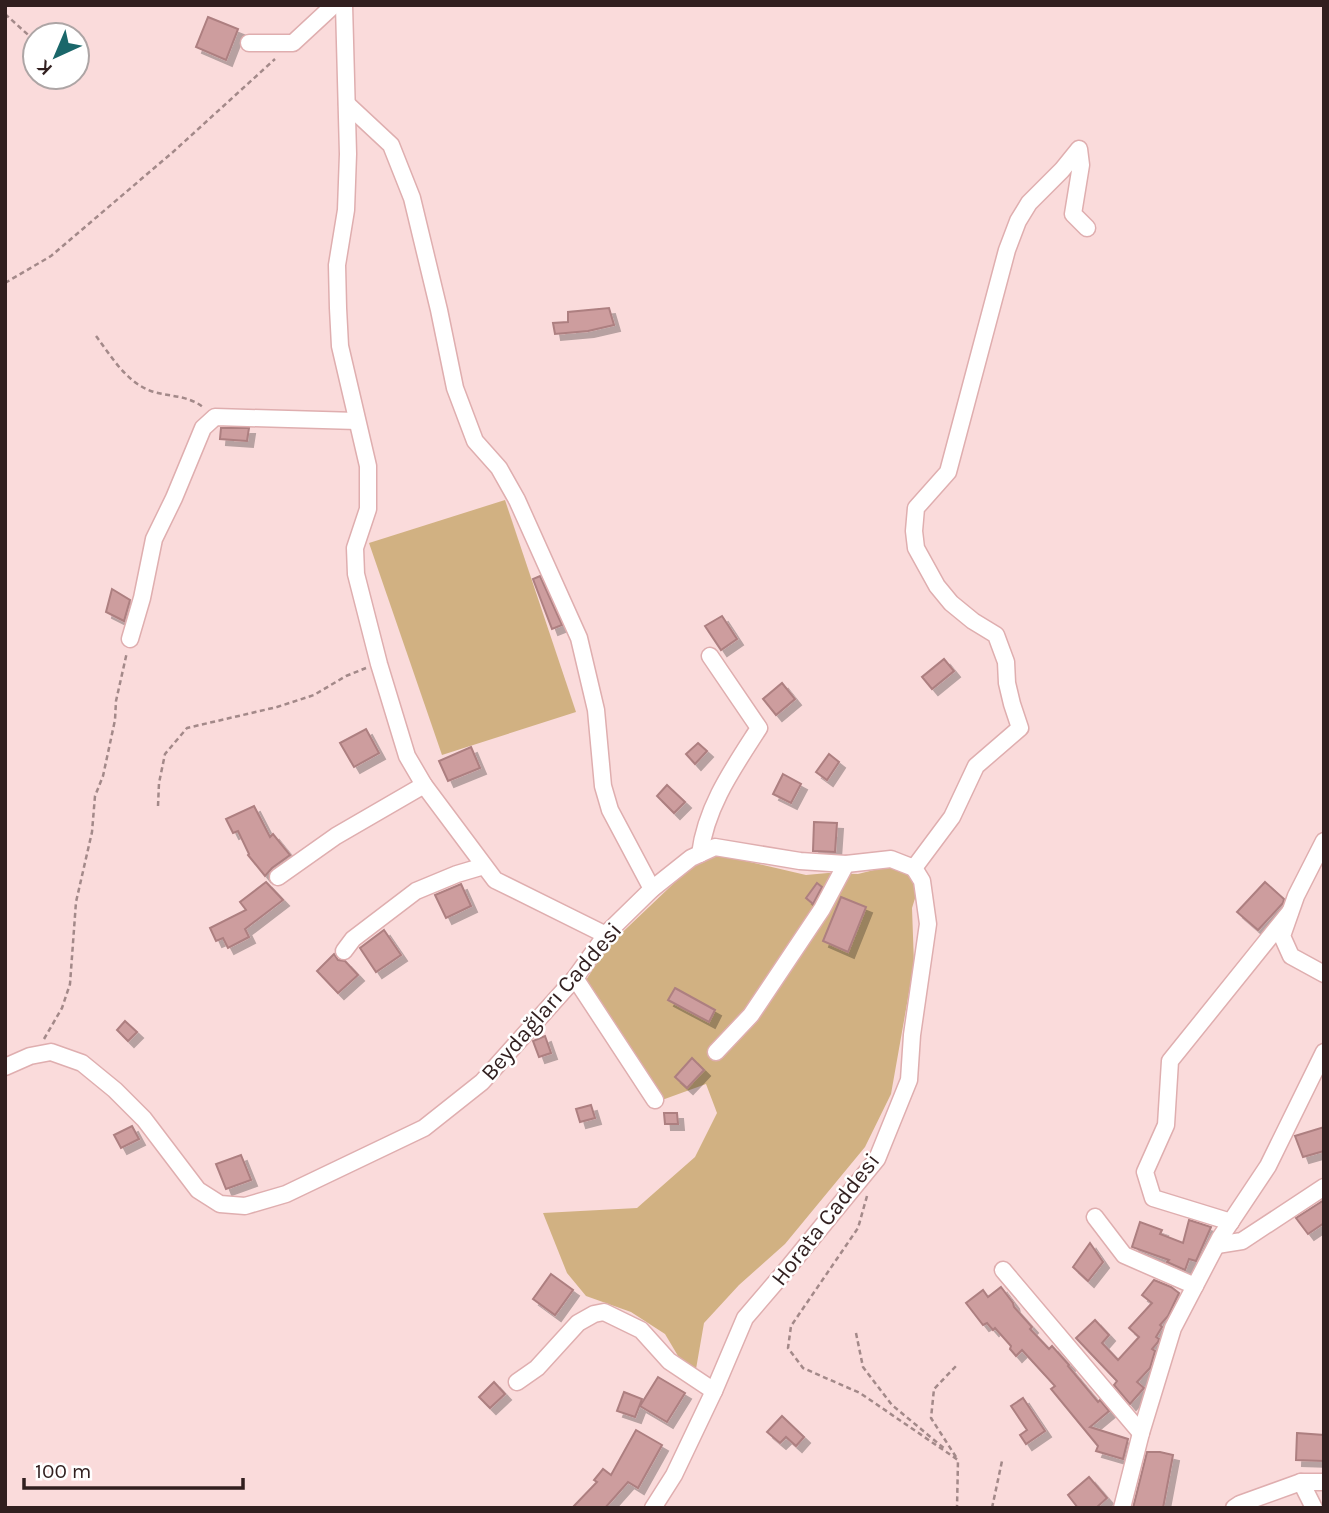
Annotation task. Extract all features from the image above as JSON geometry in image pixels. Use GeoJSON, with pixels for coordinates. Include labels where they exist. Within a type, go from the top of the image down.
{"type":"FeatureCollection","features":[{"type":"Feature","properties":{"kind":"street"},"geometry":{"type":"LineString","coordinates":[[249,43],[293,43],[334,5]]}},
{"type":"Feature","properties":{"kind":"street"},"geometry":{"type":"LineString","coordinates":[[344,5],[348,154],[346,210],[337,265],[340,346],[368,466],[368,509],[355,548],[356,575],[379,664],[407,756],[424,785],[495,880],[606,935]]}},
{"type":"Feature","properties":{"kind":"street"},"geometry":{"type":"LineString","coordinates":[[347,104],[391,145],[404,177],[412,198],[455,388],[475,441],[499,468],[517,500],[579,638],[596,710],[603,786],[610,810],[652,889]]}},
{"type":"Feature","properties":{"kind":"street"},"geometry":{"type":"LineString","coordinates":[[914,868],[952,817],[976,766],[1020,728],[1007,682],[1006,662],[996,635],[972,621],[951,603],[937,586],[916,548],[916,508],[948,472],[1007,250],[1018,221],[1029,203],[1079,149],[1081,165],[1073,214],[1087,228]]}},
{"type":"Feature","properties":{"kind":"street"},"geometry":{"type":"LineString","coordinates":[[130,639],[142,598],[154,539],[203,428],[215,417],[357,421]]}},
{"type":"Feature","properties":{"kind":"street"},"geometry":{"type":"LineString","coordinates":[[700,854],[703,834],[724,782],[759,728],[710,656]]}},
{"type":"Feature","properties":{"kind":"street"},"geometry":{"type":"LineString","coordinates":[[278,877],[336,836],[424,785]]}},
{"type":"Feature","properties":{"kind":"street"},"geometry":{"type":"LineString","coordinates":[[1324,841],[1296,896],[1282,936],[1291,956],[1324,974]]}},
{"type":"Feature","properties":{"kind":"street","name":"Beydağları Caddesi"},"geometry":{"type":"LineString","coordinates":[[41,1054],[51,1052],[82,1063],[144,1119],[198,1190],[220,1204],[245,1206],[286,1194],[424,1128],[482,1082],[575,978],[606,935],[652,889],[691,858],[715,847],[800,861],[846,864],[891,859],[914,868]]}},
{"type":"Feature","properties":{"kind":"street"},"geometry":{"type":"LineString","coordinates":[[716,1052],[751,1016],[822,909],[846,864]]}},
{"type":"Feature","properties":{"kind":"street"},"geometry":{"type":"LineString","coordinates":[[344,951],[353,939],[416,891],[484,866]]}},
{"type":"Feature","properties":{"kind":"street","name":"Horata Caddesi"},"geometry":{"type":"LineString","coordinates":[[653,1508],[674,1475],[745,1318],[877,1160],[909,1080],[912,1035],[928,924],[922,881],[914,868]]}},
{"type":"Feature","properties":{"kind":"street"},"geometry":{"type":"LineString","coordinates":[[1231,1222],[1153,1198],[1145,1172],[1166,1125],[1170,1060],[1290,912]]}},
{"type":"Feature","properties":{"kind":"street"},"geometry":{"type":"LineString","coordinates":[[575,978],[655,1100]]}},
{"type":"Feature","properties":{"kind":"street"},"geometry":{"type":"LineString","coordinates":[[1122,1508],[1141,1433],[1173,1328],[1217,1245],[1268,1166],[1324,1052]]}},
{"type":"Feature","properties":{"kind":"street"},"geometry":{"type":"LineString","coordinates":[[5,1067],[41,1054]]}},
{"type":"Feature","properties":{"kind":"street"},"geometry":{"type":"LineString","coordinates":[[1217,1245],[1242,1241],[1324,1187]]}},
{"type":"Feature","properties":{"kind":"street"},"geometry":{"type":"LineString","coordinates":[[1095,1217],[1124,1255],[1195,1286]]}},
{"type":"Feature","properties":{"kind":"street"},"geometry":{"type":"LineString","coordinates":[[1003,1270],[1141,1433]]}},
{"type":"Feature","properties":{"kind":"street"},"geometry":{"type":"LineString","coordinates":[[517,1382],[537,1368],[578,1323],[604,1312],[641,1330],[669,1362],[714,1391]]}},
{"type":"Feature","properties":{"kind":"street"},"geometry":{"type":"LineString","coordinates":[[1301,1482],[1314,1508]]}},
{"type":"Feature","properties":{"kind":"street"},"geometry":{"type":"LineString","coordinates":[[1234,1508],[1301,1482],[1324,1482]]}},
{"type":"Feature","properties":{"kind":"path"},"geometry":{"type":"LineString","coordinates":[[5,14],[21,28]]}},
{"type":"Feature","properties":{"kind":"path"},"geometry":{"type":"LineString","coordinates":[[5,283],[51,256],[173,152],[293,43]]}},
{"type":"Feature","properties":{"kind":"path"},"geometry":{"type":"LineString","coordinates":[[96,336],[120,368],[137,383],[150,391],[193,400],[215,417]]}},
{"type":"Feature","properties":{"kind":"path"},"geometry":{"type":"LineString","coordinates":[[41,1054],[45,1036],[62,1008],[70,984],[76,902],[92,831],[95,796],[103,776],[130,639]]}},
{"type":"Feature","properties":{"kind":"path"},"geometry":{"type":"LineString","coordinates":[[158,806],[165,754],[187,728],[277,707],[314,695],[346,676],[379,664]]}},
{"type":"Feature","properties":{"kind":"path"},"geometry":{"type":"LineString","coordinates":[[867,1194],[858,1228],[791,1326],[788,1348],[803,1368],[860,1393],[958,1460]]}},
{"type":"Feature","properties":{"kind":"path"},"geometry":{"type":"LineString","coordinates":[[856,1333],[863,1367],[892,1405],[958,1460]]}},
{"type":"Feature","properties":{"kind":"path"},"geometry":{"type":"LineString","coordinates":[[957,1365],[934,1389],[930,1418],[958,1460],[957,1508]]}},
{"type":"Feature","properties":{"kind":"path"},"geometry":{"type":"LineString","coordinates":[[992,1508],[1002,1461]]}},
{"type":"Feature","properties":{"kind":"shaded area"},"geometry":{"type":"Polygon","coordinates":[[[505,500],[576,712],[442,755],[369,543],[505,500]]]}},
{"type":"Feature","properties":{"kind":"shaded area"},"geometry":{"type":"Polygon","coordinates":[[[720,855],[806,875],[858,874],[890,866],[904,871],[913,879],[917,892],[912,908],[914,964],[891,1094],[865,1147],[785,1244],[739,1285],[704,1323],[696,1369],[684,1366],[665,1334],[631,1312],[586,1296],[567,1273],[543,1213],[637,1208],[695,1157],[717,1113],[706,1084],[662,1100],[586,980],[608,946],[692,866],[720,855]]]}},
{"type":"Feature","properties":{"kind":"building"},"geometry":{"type":"Polygon","coordinates":[[[208,17],[238,29],[226,60],[196,47],[208,17]]]}},
{"type":"Feature","properties":{"kind":"building"},"geometry":{"type":"Polygon","coordinates":[[[609,308],[614,325],[555,334],[553,323],[568,322],[568,312],[609,308]]]}},
{"type":"Feature","properties":{"kind":"building"},"geometry":{"type":"Polygon","coordinates":[[[221,428],[249,428],[247,441],[220,439],[221,428]]]}},
{"type":"Feature","properties":{"kind":"building"},"geometry":{"type":"Polygon","coordinates":[[[540,576],[562,625],[552,629],[533,579],[540,576]]]}},
{"type":"Feature","properties":{"kind":"building"},"geometry":{"type":"Polygon","coordinates":[[[112,589],[130,600],[124,621],[106,612],[112,589]]]}},
{"type":"Feature","properties":{"kind":"building"},"geometry":{"type":"Polygon","coordinates":[[[722,616],[737,639],[721,650],[705,626],[722,616]]]}},
{"type":"Feature","properties":{"kind":"building"},"geometry":{"type":"Polygon","coordinates":[[[944,659],[954,671],[932,689],[922,677],[944,659]]]}},
{"type":"Feature","properties":{"kind":"building"},"geometry":{"type":"Polygon","coordinates":[[[782,683],[795,699],[776,715],[763,699],[782,683]]]}},
{"type":"Feature","properties":{"kind":"building"},"geometry":{"type":"Polygon","coordinates":[[[366,729],[379,753],[354,767],[340,743],[366,729]]]}},
{"type":"Feature","properties":{"kind":"building"},"geometry":{"type":"Polygon","coordinates":[[[698,743],[707,751],[695,764],[686,754],[698,743]]]}},
{"type":"Feature","properties":{"kind":"building"},"geometry":{"type":"Polygon","coordinates":[[[471,747],[480,768],[448,781],[439,761],[471,747]]]}},
{"type":"Feature","properties":{"kind":"building"},"geometry":{"type":"Polygon","coordinates":[[[829,754],[839,762],[827,780],[816,772],[829,754]]]}},
{"type":"Feature","properties":{"kind":"building"},"geometry":{"type":"Polygon","coordinates":[[[783,774],[801,784],[791,803],[773,794],[783,774]]]}},
{"type":"Feature","properties":{"kind":"building"},"geometry":{"type":"Polygon","coordinates":[[[667,785],[685,802],[674,813],[657,796],[667,785]]]}},
{"type":"Feature","properties":{"kind":"building"},"geometry":{"type":"Polygon","coordinates":[[[254,806],[270,837],[273,834],[290,855],[265,876],[248,855],[238,831],[233,833],[226,819],[254,806]]]}},
{"type":"Feature","properties":{"kind":"building"},"geometry":{"type":"Polygon","coordinates":[[[814,822],[837,823],[835,852],[813,851],[814,822]]]}},
{"type":"Feature","properties":{"kind":"building"},"geometry":{"type":"Polygon","coordinates":[[[266,882],[283,900],[245,929],[249,937],[228,948],[223,938],[216,941],[210,928],[246,910],[240,902],[266,882]]]}},
{"type":"Feature","properties":{"kind":"building"},"geometry":{"type":"Polygon","coordinates":[[[1265,882],[1284,899],[1258,930],[1237,912],[1265,882]]]}},
{"type":"Feature","properties":{"kind":"building"},"geometry":{"type":"Polygon","coordinates":[[[817,883],[822,887],[813,904],[806,898],[817,883]]]}},
{"type":"Feature","properties":{"kind":"building"},"geometry":{"type":"Polygon","coordinates":[[[461,884],[471,906],[446,918],[435,895],[461,884]]]}},
{"type":"Feature","properties":{"kind":"building"},"geometry":{"type":"Polygon","coordinates":[[[841,897],[866,907],[848,952],[823,941],[841,897]]]}},
{"type":"Feature","properties":{"kind":"building"},"geometry":{"type":"Polygon","coordinates":[[[384,930],[401,955],[376,972],[360,948],[384,930]]]}},
{"type":"Feature","properties":{"kind":"building"},"geometry":{"type":"Polygon","coordinates":[[[334,954],[358,975],[338,993],[317,971],[334,954]]]}},
{"type":"Feature","properties":{"kind":"building"},"geometry":{"type":"Polygon","coordinates":[[[675,988],[715,1010],[709,1022],[668,1000],[675,988]]]}},
{"type":"Feature","properties":{"kind":"building"},"geometry":{"type":"Polygon","coordinates":[[[125,1021],[137,1032],[128,1041],[117,1030],[125,1021]]]}},
{"type":"Feature","properties":{"kind":"building"},"geometry":{"type":"Polygon","coordinates":[[[545,1036],[551,1053],[539,1057],[533,1041],[545,1036]]]}},
{"type":"Feature","properties":{"kind":"building"},"geometry":{"type":"Polygon","coordinates":[[[692,1058],[704,1070],[687,1088],[675,1077],[692,1058]]]}},
{"type":"Feature","properties":{"kind":"building"},"geometry":{"type":"Polygon","coordinates":[[[591,1105],[595,1118],[580,1122],[576,1109],[591,1105]]]}},
{"type":"Feature","properties":{"kind":"building"},"geometry":{"type":"Polygon","coordinates":[[[664,1113],[677,1113],[678,1124],[665,1124],[664,1113]]]}},
{"type":"Feature","properties":{"kind":"building"},"geometry":{"type":"Polygon","coordinates":[[[132,1126],[139,1139],[121,1148],[114,1135],[132,1126]]]}},
{"type":"Feature","properties":{"kind":"building"},"geometry":{"type":"Polygon","coordinates":[[[1324,1127],[1324,1151],[1303,1157],[1295,1136],[1324,1127]]]}},
{"type":"Feature","properties":{"kind":"building"},"geometry":{"type":"Polygon","coordinates":[[[241,1155],[251,1180],[226,1189],[216,1164],[241,1155]]]}},
{"type":"Feature","properties":{"kind":"building"},"geometry":{"type":"Polygon","coordinates":[[[1324,1200],[1324,1223],[1308,1234],[1296,1218],[1324,1200]]]}},
{"type":"Feature","properties":{"kind":"building"},"geometry":{"type":"Polygon","coordinates":[[[1189,1220],[1211,1227],[1196,1261],[1189,1259],[1185,1270],[1167,1262],[1169,1260],[1132,1247],[1140,1222],[1162,1230],[1160,1234],[1183,1243],[1189,1220]]]}},
{"type":"Feature","properties":{"kind":"building"},"geometry":{"type":"Polygon","coordinates":[[[1090,1243],[1103,1262],[1088,1281],[1073,1267],[1090,1243]]]}},
{"type":"Feature","properties":{"kind":"building"},"geometry":{"type":"Polygon","coordinates":[[[551,1274],[573,1290],[555,1315],[533,1299],[551,1274]]]}},
{"type":"Feature","properties":{"kind":"building"},"geometry":{"type":"Polygon","coordinates":[[[1154,1280],[1179,1293],[1168,1316],[1160,1325],[1162,1327],[1156,1337],[1158,1342],[1152,1349],[1155,1351],[1150,1368],[1137,1382],[1144,1388],[1130,1404],[1114,1385],[1117,1381],[1076,1338],[1095,1320],[1109,1335],[1102,1343],[1118,1360],[1139,1337],[1129,1328],[1152,1303],[1142,1295],[1154,1280]]]}},
{"type":"Feature","properties":{"kind":"building"},"geometry":{"type":"Polygon","coordinates":[[[1001,1287],[1032,1327],[1030,1329],[1049,1349],[1052,1346],[1098,1402],[1100,1400],[1109,1411],[1090,1427],[1128,1439],[1123,1459],[1096,1451],[1098,1446],[1051,1389],[1055,1386],[1022,1350],[1016,1356],[995,1328],[993,1330],[987,1323],[983,1325],[966,1303],[983,1290],[988,1297],[1001,1287]]]}},
{"type":"Feature","properties":{"kind":"building"},"geometry":{"type":"Polygon","coordinates":[[[658,1377],[685,1393],[667,1422],[640,1406],[658,1377]]]}},
{"type":"Feature","properties":{"kind":"building"},"geometry":{"type":"Polygon","coordinates":[[[494,1382],[505,1394],[490,1408],[479,1397],[494,1382]]]}},
{"type":"Feature","properties":{"kind":"building"},"geometry":{"type":"Polygon","coordinates":[[[624,1392],[642,1399],[635,1417],[617,1411],[624,1392]]]}},
{"type":"Feature","properties":{"kind":"building"},"geometry":{"type":"Polygon","coordinates":[[[1023,1398],[1045,1431],[1026,1444],[1020,1435],[1027,1430],[1011,1406],[1023,1398]]]}},
{"type":"Feature","properties":{"kind":"building"},"geometry":{"type":"Polygon","coordinates":[[[782,1416],[804,1437],[796,1446],[786,1437],[780,1443],[767,1432],[782,1416]]]}},
{"type":"Feature","properties":{"kind":"building"},"geometry":{"type":"Polygon","coordinates":[[[636,1430],[662,1445],[638,1488],[628,1482],[605,1508],[572,1508],[597,1482],[594,1480],[603,1469],[611,1475],[636,1430]]]}},
{"type":"Feature","properties":{"kind":"building"},"geometry":{"type":"Polygon","coordinates":[[[1297,1433],[1324,1435],[1324,1461],[1296,1460],[1297,1433]]]}},
{"type":"Feature","properties":{"kind":"building"},"geometry":{"type":"Polygon","coordinates":[[[1147,1452],[1173,1455],[1163,1508],[1133,1508],[1147,1452]]]}},
{"type":"Feature","properties":{"kind":"building"},"geometry":{"type":"Polygon","coordinates":[[[1089,1477],[1107,1498],[1096,1508],[1078,1508],[1068,1495],[1089,1477]]]}}]}
